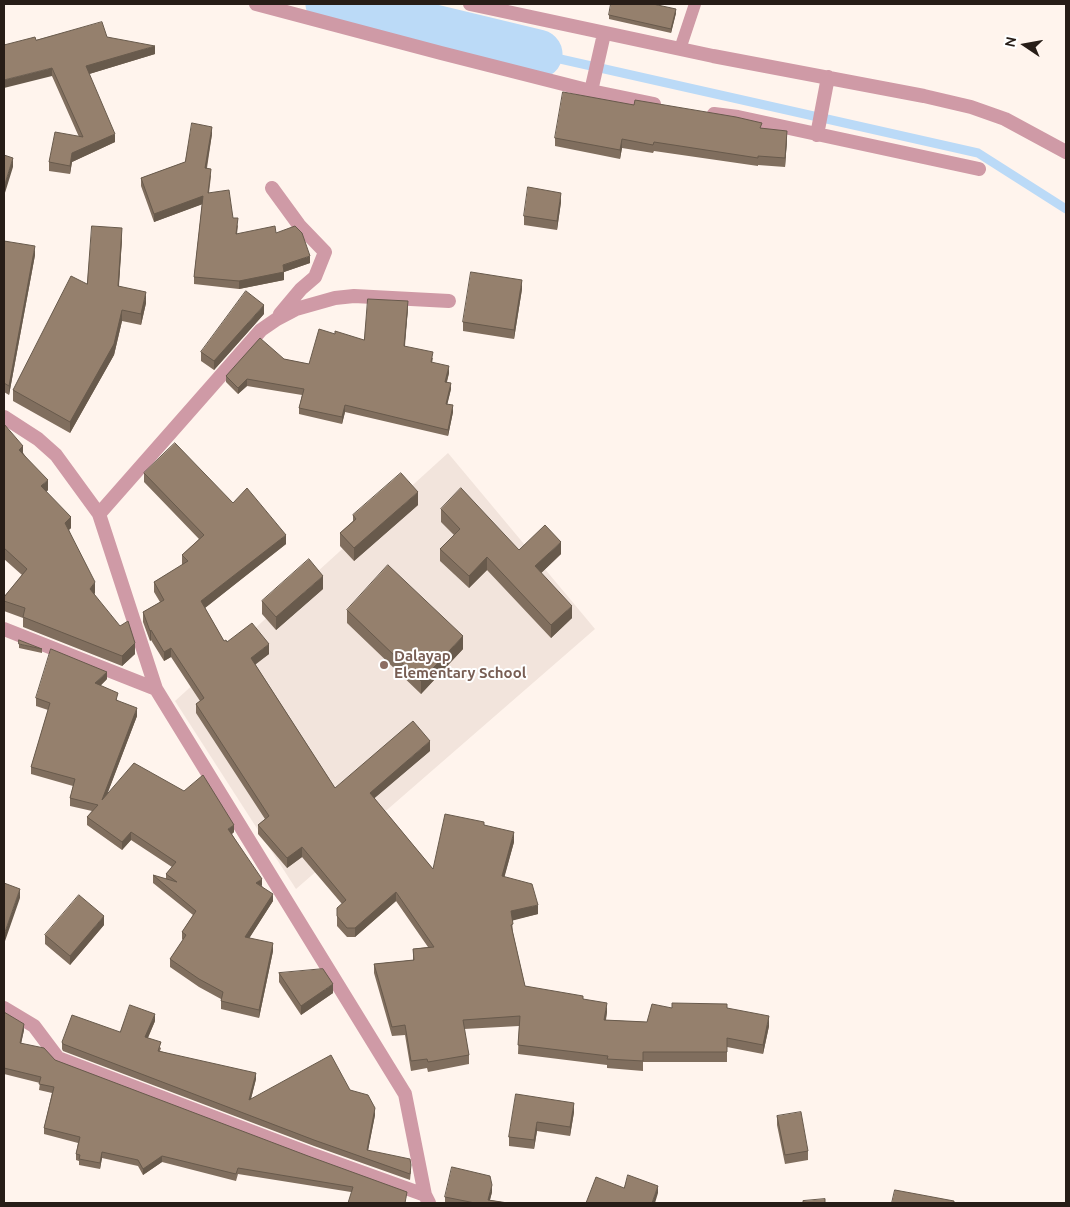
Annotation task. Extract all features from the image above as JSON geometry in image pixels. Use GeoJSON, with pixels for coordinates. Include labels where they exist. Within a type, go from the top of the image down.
{"type":"FeatureCollection","features":[{"type":"Feature","properties":{"kind":"street"},"geometry":{"type":"LineString","coordinates":[[256,4],[590,91],[670,106]]}},
{"type":"Feature","properties":{"kind":"street"},"geometry":{"type":"LineString","coordinates":[[470,4],[604,34],[924,96],[971,107],[1005,119],[1066,152]]}},
{"type":"Feature","properties":{"kind":"street"},"geometry":{"type":"LineString","coordinates":[[590,91],[604,34]]}},
{"type":"Feature","properties":{"kind":"street"},"geometry":{"type":"LineString","coordinates":[[818,130],[828,78]]}},
{"type":"Feature","properties":{"kind":"street"},"geometry":{"type":"LineString","coordinates":[[698,112],[818,130],[979,168]]}},
{"type":"Feature","properties":{"kind":"street"},"geometry":{"type":"LineString","coordinates":[[272,188],[299,225],[325,252],[315,277],[301,289],[277,319]]}},
{"type":"Feature","properties":{"kind":"street"},"geometry":{"type":"LineString","coordinates":[[99,514],[261,330],[277,319],[296,309],[335,298],[354,296],[449,301]]}},
{"type":"Feature","properties":{"kind":"street"},"geometry":{"type":"LineString","coordinates":[[4,417],[38,439],[56,455],[99,514],[156,689],[405,1094],[427,1199]]}},
{"type":"Feature","properties":{"kind":"street"},"geometry":{"type":"LineString","coordinates":[[4,628],[156,689]]}},
{"type":"Feature","properties":{"kind":"street"},"geometry":{"type":"LineString","coordinates":[[4,1008],[34,1026],[58,1058],[427,1199]]}},
{"type":"Feature","properties":{"kind":"lane"},"geometry":{"type":"LineString","coordinates":[[680,49],[695,4]]}},
{"type":"Feature","properties":{"kind":"shaded area","name":"Dalayap Elementary School"},"geometry":{"type":"Polygon","coordinates":[[[448,453],[595,629],[296,889],[175,701],[448,453]]]}},
{"type":"Feature","properties":{"kind":"building"},"geometry":{"type":"Polygon","coordinates":[[[611,4],[653,4],[676,9],[671,29],[609,15],[611,4]]]}},
{"type":"Feature","properties":{"kind":"building"},"geometry":{"type":"Polygon","coordinates":[[[102,22],[107,37],[155,46],[86,66],[115,134],[72,153],[70,166],[49,162],[55,132],[83,137],[52,68],[4,80],[4,45],[35,37],[36,40],[102,22]]]}},
{"type":"Feature","properties":{"kind":"building"},"geometry":{"type":"Polygon","coordinates":[[[563,92],[634,105],[635,100],[762,123],[760,128],[787,131],[785,158],[758,156],[758,158],[654,142],[653,145],[622,139],[620,150],[555,138],[563,92]]]}},
{"type":"Feature","properties":{"kind":"building"},"geometry":{"type":"Polygon","coordinates":[[[192,123],[212,127],[205,168],[211,169],[208,193],[229,190],[233,218],[238,218],[236,234],[275,226],[276,233],[295,226],[302,233],[310,256],[283,265],[284,272],[239,281],[194,277],[203,196],[154,214],[141,178],[185,162],[192,123]]]}},
{"type":"Feature","properties":{"kind":"building"},"geometry":{"type":"Polygon","coordinates":[[[4,155],[13,158],[4,187],[4,155]]]}},
{"type":"Feature","properties":{"kind":"building"},"geometry":{"type":"Polygon","coordinates":[[[528,187],[561,193],[557,221],[524,216],[528,187]]]}},
{"type":"Feature","properties":{"kind":"building"},"geometry":{"type":"Polygon","coordinates":[[[92,226],[122,228],[118,286],[146,292],[141,314],[122,310],[114,344],[70,422],[13,390],[71,276],[87,284],[92,226]]]}},
{"type":"Feature","properties":{"kind":"building"},"geometry":{"type":"Polygon","coordinates":[[[4,241],[35,246],[9,386],[4,383],[4,241]]]}},
{"type":"Feature","properties":{"kind":"building"},"geometry":{"type":"Polygon","coordinates":[[[471,272],[522,280],[514,330],[463,322],[471,272]]]}},
{"type":"Feature","properties":{"kind":"building"},"geometry":{"type":"Polygon","coordinates":[[[246,291],[264,305],[214,361],[201,352],[246,291]]]}},
{"type":"Feature","properties":{"kind":"building"},"geometry":{"type":"Polygon","coordinates":[[[368,299],[408,301],[404,346],[433,352],[431,362],[449,366],[445,382],[451,383],[446,404],[453,405],[448,430],[345,405],[342,417],[299,408],[304,389],[247,379],[238,388],[226,376],[260,338],[284,359],[309,364],[319,329],[335,334],[335,331],[364,340],[368,299]]]}},
{"type":"Feature","properties":{"kind":"building"},"geometry":{"type":"Polygon","coordinates":[[[4,424],[23,446],[19,450],[48,480],[41,486],[71,517],[65,523],[95,582],[90,589],[120,626],[128,621],[135,643],[122,656],[23,617],[25,608],[4,601],[4,597],[27,569],[4,548],[4,424]]]}},
{"type":"Feature","properties":{"kind":"building"},"geometry":{"type":"Polygon","coordinates":[[[175,443],[233,503],[247,488],[286,535],[201,601],[224,641],[226,640],[227,642],[252,623],[269,644],[251,658],[335,788],[413,721],[430,741],[370,793],[433,869],[445,814],[484,822],[484,825],[514,832],[502,876],[532,884],[538,905],[511,911],[513,924],[511,925],[525,986],[583,996],[583,999],[607,1003],[604,1020],[647,1022],[652,1004],[672,1008],[672,1003],[727,1004],[727,1008],[769,1016],[763,1045],[727,1038],[727,1052],[643,1052],[643,1061],[607,1059],[608,1056],[518,1045],[520,1016],[463,1020],[469,1055],[428,1062],[427,1059],[411,1061],[405,1025],[392,1027],[374,964],[414,960],[413,949],[434,947],[396,892],[355,928],[347,928],[337,916],[337,908],[346,900],[302,847],[287,858],[258,825],[269,816],[196,704],[204,698],[171,648],[164,652],[150,631],[143,612],[164,600],[154,582],[188,561],[182,555],[204,535],[144,473],[175,443]]]}},
{"type":"Feature","properties":{"kind":"building"},"geometry":{"type":"Polygon","coordinates":[[[401,473],[418,492],[354,548],[340,533],[356,519],[353,515],[401,473]]]}},
{"type":"Feature","properties":{"kind":"building"},"geometry":{"type":"Polygon","coordinates":[[[461,488],[519,550],[545,525],[561,542],[535,566],[572,606],[551,625],[487,557],[469,576],[440,549],[460,529],[441,509],[461,488]]]}},
{"type":"Feature","properties":{"kind":"building"},"geometry":{"type":"Polygon","coordinates":[[[309,559],[323,576],[276,617],[262,601],[309,559]]]}},
{"type":"Feature","properties":{"kind":"building"},"geometry":{"type":"Polygon","coordinates":[[[388,565],[463,636],[421,681],[347,610],[388,565]]]}},
{"type":"Feature","properties":{"kind":"building"},"geometry":{"type":"Polygon","coordinates":[[[19,640],[42,649],[19,644],[19,640]]]}},
{"type":"Feature","properties":{"kind":"building"},"geometry":{"type":"Polygon","coordinates":[[[51,649],[107,672],[95,683],[118,693],[116,700],[137,708],[102,800],[134,763],[184,791],[203,775],[234,825],[228,829],[262,879],[256,883],[273,894],[245,937],[273,943],[259,1010],[221,1001],[223,992],[199,979],[170,959],[186,935],[182,932],[196,911],[153,875],[177,882],[166,874],[176,862],[131,832],[122,842],[87,817],[98,805],[70,798],[75,779],[31,767],[50,703],[36,698],[51,649]]]}},
{"type":"Feature","properties":{"kind":"building"},"geometry":{"type":"Polygon","coordinates":[[[4,883],[20,889],[4,935],[4,883]]]}},
{"type":"Feature","properties":{"kind":"building"},"geometry":{"type":"Polygon","coordinates":[[[79,895],[104,916],[70,956],[45,935],[79,895]]]}},
{"type":"Feature","properties":{"kind":"building"},"geometry":{"type":"Polygon","coordinates":[[[323,969],[333,984],[301,1006],[279,973],[323,969]]]}},
{"type":"Feature","properties":{"kind":"building"},"geometry":{"type":"Polygon","coordinates":[[[130,1005],[155,1014],[145,1037],[161,1042],[158,1051],[256,1073],[249,1100],[331,1055],[350,1090],[368,1095],[375,1108],[367,1150],[410,1159],[410,1174],[314,1140],[63,1044],[62,1042],[72,1015],[120,1032],[130,1005]]]}},
{"type":"Feature","properties":{"kind":"building"},"geometry":{"type":"Polygon","coordinates":[[[4,1012],[24,1024],[20,1043],[44,1048],[55,1060],[407,1192],[405,1203],[348,1203],[353,1187],[238,1168],[236,1174],[162,1156],[143,1169],[138,1160],[102,1152],[100,1163],[79,1159],[80,1155],[76,1154],[80,1137],[44,1128],[54,1087],[39,1084],[41,1077],[4,1068],[4,1012]]]}},
{"type":"Feature","properties":{"kind":"building"},"geometry":{"type":"Polygon","coordinates":[[[516,1094],[574,1103],[570,1127],[537,1122],[534,1140],[509,1137],[516,1094]]]}},
{"type":"Feature","properties":{"kind":"building"},"geometry":{"type":"Polygon","coordinates":[[[801,1112],[808,1151],[785,1155],[777,1116],[801,1112]]]}},
{"type":"Feature","properties":{"kind":"building"},"geometry":{"type":"Polygon","coordinates":[[[452,1167],[490,1176],[492,1185],[488,1200],[508,1203],[475,1203],[445,1197],[452,1167]]]}},
{"type":"Feature","properties":{"kind":"building"},"geometry":{"type":"Polygon","coordinates":[[[628,1175],[658,1186],[652,1203],[586,1203],[596,1177],[624,1188],[628,1175]]]}},
{"type":"Feature","properties":{"kind":"building"},"geometry":{"type":"Polygon","coordinates":[[[895,1190],[954,1201],[954,1203],[892,1203],[895,1190]]]}},
{"type":"Feature","properties":{"kind":"building"},"geometry":{"type":"Polygon","coordinates":[[[825,1199],[825,1203],[803,1203],[803,1201],[825,1199]]]}},
{"type":"Feature","properties":{"kind":"waterway"},"geometry":{"type":"LineString","coordinates":[[330,4],[538,54]]}},
{"type":"Feature","properties":{"kind":"waterway"},"geometry":{"type":"LineString","coordinates":[[538,54],[978,153],[1066,209]]}},
{"type":"Feature","properties":{"kind":"place","name":"Dalayap Elementary School"},"geometry":{"type":"Point","coordinates":[384,665]}}]}
